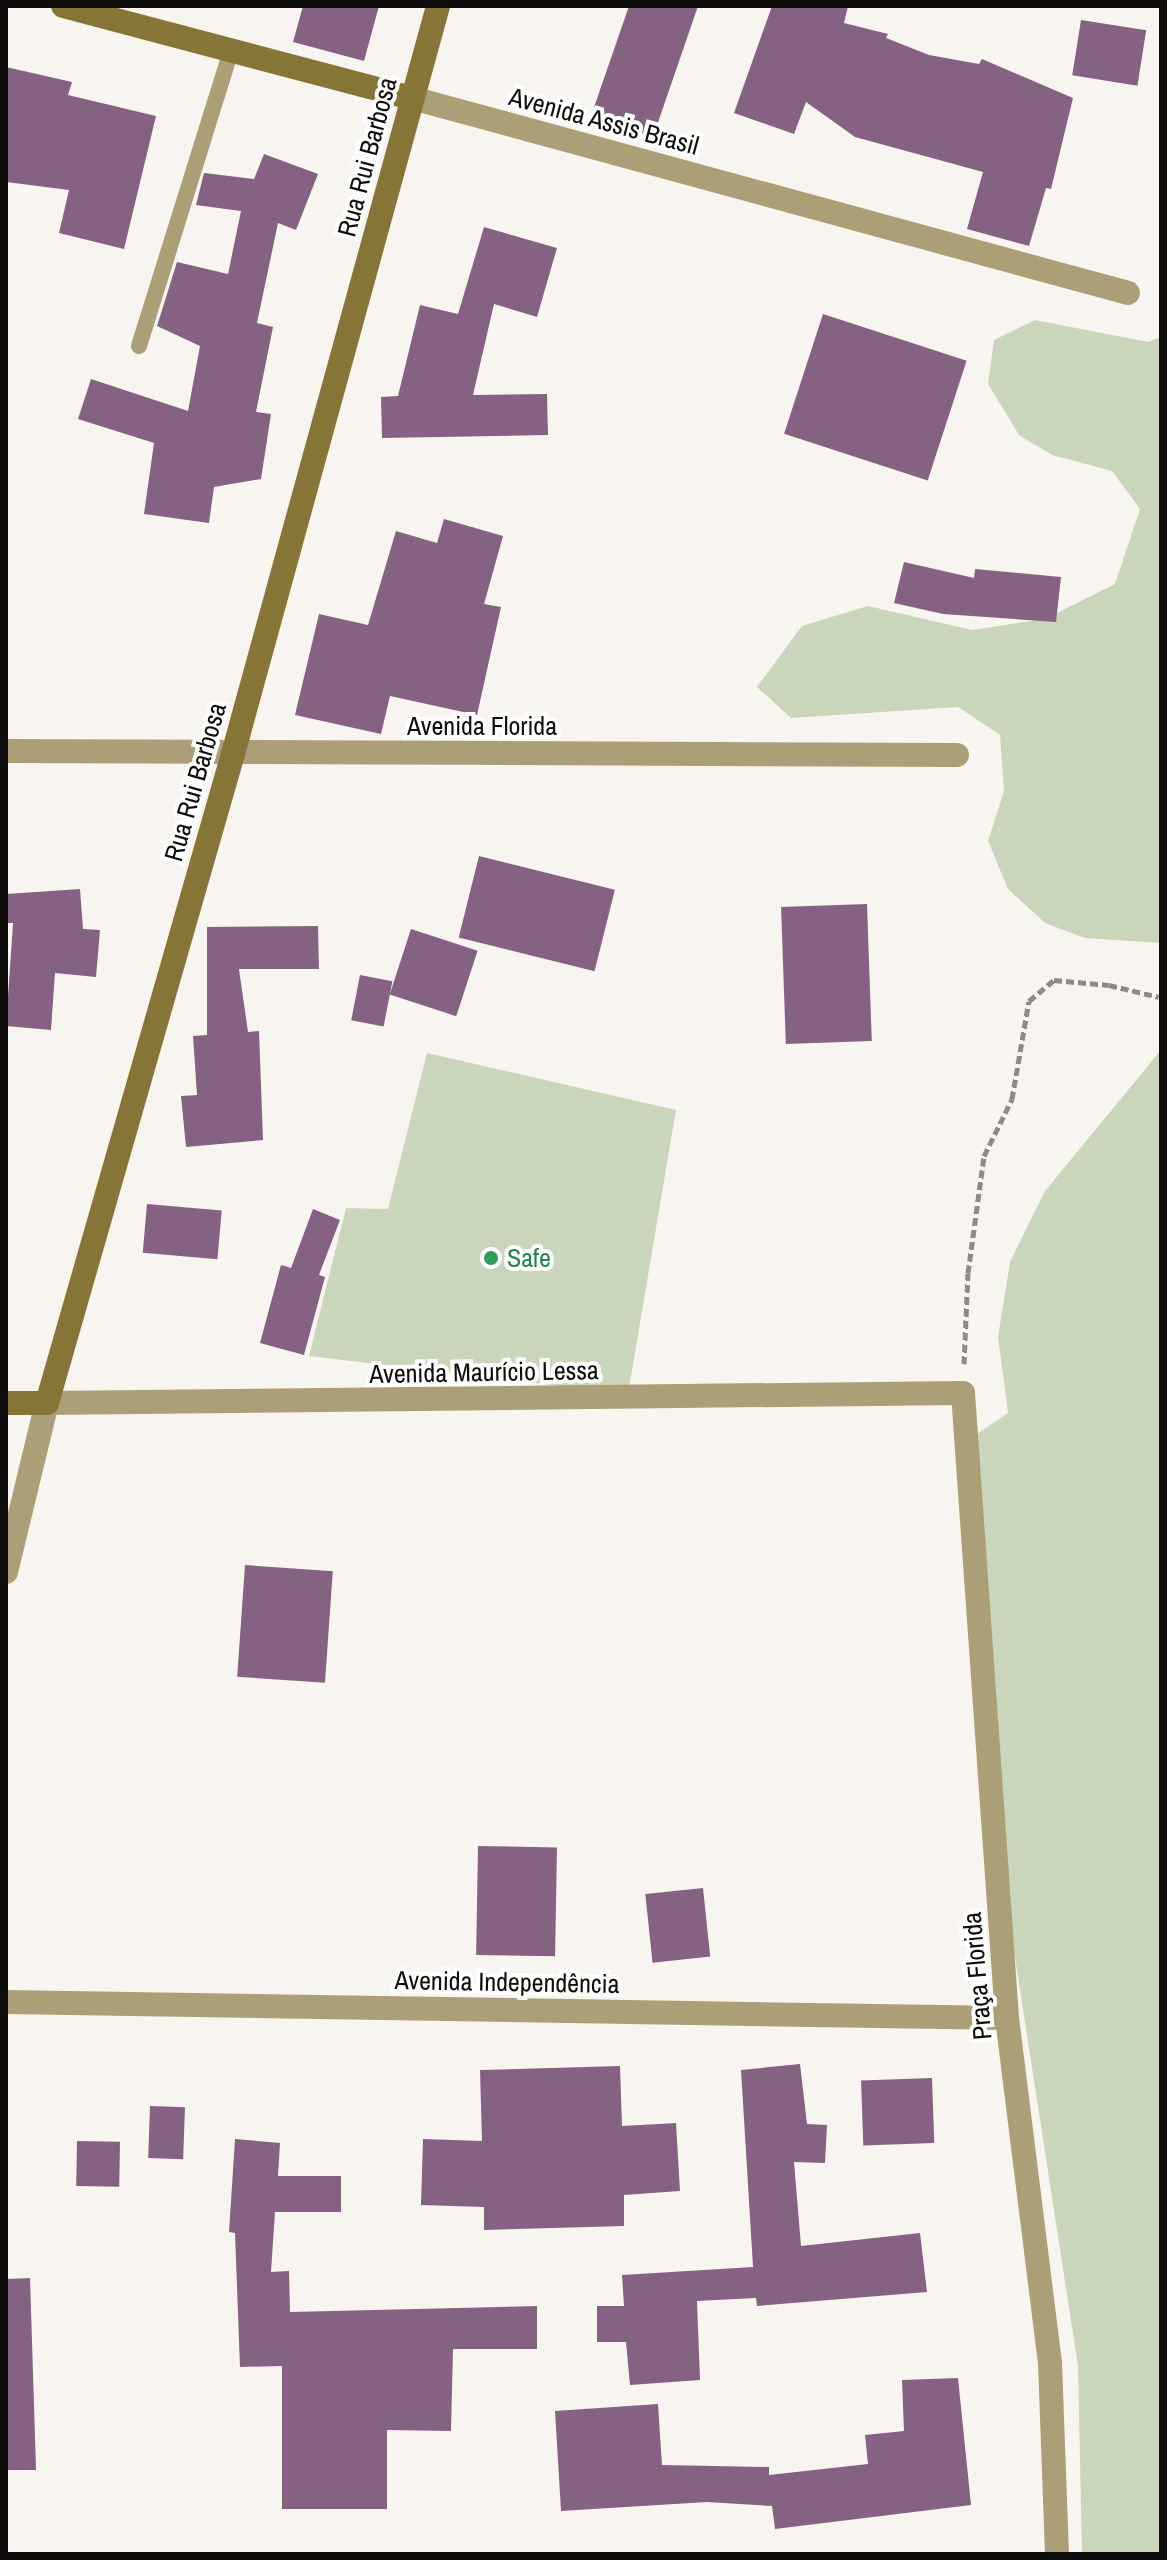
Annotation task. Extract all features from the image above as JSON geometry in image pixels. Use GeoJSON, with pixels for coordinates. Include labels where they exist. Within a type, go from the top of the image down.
{"type":"FeatureCollection","features":[{"type":"Feature","properties":{"kind":"street","name":"Avenida Assis Brasil"},"geometry":{"type":"LineString","coordinates":[[63,6],[1128,293]]}},
{"type":"Feature","properties":{"kind":"street","name":"Rua Rui Barbosa"},"geometry":{"type":"LineString","coordinates":[[6,1572],[47,1403],[233,754],[438,6]]}},
{"type":"Feature","properties":{"kind":"street","name":"Avenida Florida"},"geometry":{"type":"LineString","coordinates":[[6,751],[957,755]]}},
{"type":"Feature","properties":{"kind":"street","name":"Avenida Maurício Lessa"},"geometry":{"type":"LineString","coordinates":[[6,1403],[963,1393]]}},
{"type":"Feature","properties":{"kind":"street","name":"Praça Florida"},"geometry":{"type":"LineString","coordinates":[[963,1393],[1007,2018],[1050,2363],[1057,2554]]}},
{"type":"Feature","properties":{"kind":"street","name":"Avenida Independência"},"geometry":{"type":"LineString","coordinates":[[6,2002],[1007,2018]]}},
{"type":"Feature","properties":{"kind":"lane"},"geometry":{"type":"LineString","coordinates":[[139,346],[231,50]]}},
{"type":"Feature","properties":{"kind":"path"},"geometry":{"type":"LineString","coordinates":[[963,1393],[968,1273],[984,1156],[1012,1099],[1029,1001],[1054,980],[1109,985],[1159,997]]}},
{"type":"Feature","properties":{"kind":"green space"},"geometry":{"type":"Polygon","coordinates":[[[1035,320],[1148,342],[1161,337],[1161,943],[1085,938],[1045,923],[1008,889],[988,841],[1004,791],[1000,735],[958,707],[791,718],[757,687],[802,626],[868,606],[972,630],[1045,619],[1115,584],[1140,509],[1112,471],[1052,455],[1019,435],[988,384],[994,340],[1035,320]]]}},
{"type":"Feature","properties":{"kind":"green space"},"geometry":{"type":"Polygon","coordinates":[[[1161,1050],[1161,2554],[1082,2554],[1078,2366],[1012,1938],[977,1434],[1008,1413],[998,1337],[1010,1262],[1045,1191],[1161,1050]]]}},
{"type":"Feature","properties":{"kind":"green space","name":"Safe"},"geometry":{"type":"Polygon","coordinates":[[[427,1053],[676,1110],[628,1394],[309,1356],[346,1208],[388,1209],[427,1053]]]}},
{"type":"Feature","properties":{"kind":"building"},"geometry":{"type":"Polygon","coordinates":[[[303,6],[379,6],[364,61],[293,42],[303,6]]]}},
{"type":"Feature","properties":{"kind":"building"},"geometry":{"type":"Polygon","coordinates":[[[629,6],[698,6],[653,137],[591,116],[629,6]]]}},
{"type":"Feature","properties":{"kind":"building"},"geometry":{"type":"Polygon","coordinates":[[[772,6],[848,6],[844,23],[888,34],[886,38],[929,55],[979,64],[982,59],[1073,98],[1051,189],[1046,188],[1029,246],[967,229],[983,172],[855,137],[806,102],[794,134],[734,113],[772,6]]]}},
{"type":"Feature","properties":{"kind":"building"},"geometry":{"type":"Polygon","coordinates":[[[1081,20],[1146,30],[1137,86],[1072,75],[1081,20]]]}},
{"type":"Feature","properties":{"kind":"building"},"geometry":{"type":"Polygon","coordinates":[[[6,67],[72,82],[68,95],[156,116],[124,249],[59,233],[69,190],[6,182],[6,67]]]}},
{"type":"Feature","properties":{"kind":"building"},"geometry":{"type":"Polygon","coordinates":[[[264,154],[318,174],[296,230],[278,223],[257,323],[273,327],[256,412],[271,414],[261,479],[214,487],[209,523],[144,514],[154,443],[78,419],[91,379],[188,411],[200,346],[157,326],[177,262],[228,274],[241,211],[196,205],[204,173],[254,179],[264,154]]]}},
{"type":"Feature","properties":{"kind":"building"},"geometry":{"type":"Polygon","coordinates":[[[484,227],[557,248],[537,317],[494,304],[473,395],[547,394],[548,435],[382,438],[381,397],[398,396],[420,305],[458,314],[484,227]]]}},
{"type":"Feature","properties":{"kind":"building"},"geometry":{"type":"Polygon","coordinates":[[[823,314],[967,361],[928,480],[784,434],[823,314]]]}},
{"type":"Feature","properties":{"kind":"building"},"geometry":{"type":"Polygon","coordinates":[[[444,519],[503,536],[484,604],[501,607],[477,715],[390,696],[381,734],[295,715],[319,614],[368,625],[396,531],[437,543],[444,519]]]}},
{"type":"Feature","properties":{"kind":"building"},"geometry":{"type":"Polygon","coordinates":[[[904,562],[974,578],[975,569],[1061,577],[1056,622],[943,614],[894,603],[904,562]]]}},
{"type":"Feature","properties":{"kind":"building"},"geometry":{"type":"Polygon","coordinates":[[[479,856],[615,890],[595,971],[459,938],[479,856]]]}},
{"type":"Feature","properties":{"kind":"building"},"geometry":{"type":"Polygon","coordinates":[[[80,889],[83,929],[100,930],[96,977],[55,973],[51,1030],[6,1026],[13,923],[6,923],[6,894],[80,889]]]}},
{"type":"Feature","properties":{"kind":"building"},"geometry":{"type":"Polygon","coordinates":[[[867,904],[872,1041],[786,1044],[781,907],[867,904]]]}},
{"type":"Feature","properties":{"kind":"building"},"geometry":{"type":"Polygon","coordinates":[[[318,926],[319,969],[239,969],[248,1032],[259,1031],[263,1140],[186,1147],[181,1096],[197,1095],[193,1036],[207,1035],[207,927],[318,926]]]}},
{"type":"Feature","properties":{"kind":"building"},"geometry":{"type":"Polygon","coordinates":[[[411,929],[478,951],[456,1016],[390,995],[411,929]]]}},
{"type":"Feature","properties":{"kind":"building"},"geometry":{"type":"Polygon","coordinates":[[[360,975],[392,981],[384,1026],[351,1020],[360,975]]]}},
{"type":"Feature","properties":{"kind":"building"},"geometry":{"type":"Polygon","coordinates":[[[147,1204],[222,1211],[217,1259],[143,1253],[147,1204]]]}},
{"type":"Feature","properties":{"kind":"building"},"geometry":{"type":"Polygon","coordinates":[[[313,1209],[340,1220],[319,1275],[325,1277],[304,1355],[260,1343],[281,1265],[291,1268],[313,1209]]]}},
{"type":"Feature","properties":{"kind":"building"},"geometry":{"type":"Polygon","coordinates":[[[245,1565],[333,1571],[325,1683],[237,1677],[245,1565]]]}},
{"type":"Feature","properties":{"kind":"building"},"geometry":{"type":"Polygon","coordinates":[[[478,1846],[557,1847],[555,1956],[476,1955],[478,1846]]]}},
{"type":"Feature","properties":{"kind":"building"},"geometry":{"type":"Polygon","coordinates":[[[703,1888],[710,1957],[653,1963],[645,1894],[703,1888]]]}},
{"type":"Feature","properties":{"kind":"building"},"geometry":{"type":"Polygon","coordinates":[[[800,2064],[807,2124],[827,2125],[825,2163],[794,2162],[801,2246],[920,2233],[927,2292],[757,2306],[756,2298],[697,2301],[700,2380],[630,2385],[626,2342],[597,2342],[597,2306],[624,2306],[622,2275],[753,2267],[741,2070],[800,2064]]]}},
{"type":"Feature","properties":{"kind":"building"},"geometry":{"type":"Polygon","coordinates":[[[620,2066],[622,2126],[676,2123],[680,2191],[624,2195],[624,2226],[484,2230],[484,2207],[421,2205],[423,2139],[482,2141],[480,2070],[620,2066]]]}},
{"type":"Feature","properties":{"kind":"building"},"geometry":{"type":"Polygon","coordinates":[[[932,2078],[934,2143],[863,2145],[861,2080],[932,2078]]]}},
{"type":"Feature","properties":{"kind":"building"},"geometry":{"type":"Polygon","coordinates":[[[150,2106],[185,2107],[183,2159],[148,2158],[150,2106]]]}},
{"type":"Feature","properties":{"kind":"building"},"geometry":{"type":"Polygon","coordinates":[[[235,2139],[280,2143],[278,2176],[341,2176],[341,2212],[275,2212],[271,2272],[289,2271],[290,2312],[537,2306],[537,2349],[453,2349],[451,2431],[387,2430],[387,2509],[282,2509],[282,2366],[240,2367],[235,2233],[229,2232],[235,2139]]]}},
{"type":"Feature","properties":{"kind":"building"},"geometry":{"type":"Polygon","coordinates":[[[77,2141],[120,2142],[119,2187],[76,2186],[77,2141]]]}},
{"type":"Feature","properties":{"kind":"building"},"geometry":{"type":"Polygon","coordinates":[[[30,2278],[36,2470],[6,2470],[6,2279],[30,2278]]]}},
{"type":"Feature","properties":{"kind":"building"},"geometry":{"type":"Polygon","coordinates":[[[958,2378],[971,2505],[775,2529],[772,2506],[707,2502],[561,2511],[555,2411],[658,2404],[662,2465],[769,2467],[769,2475],[868,2464],[865,2435],[904,2431],[902,2380],[958,2378]]]}},
{"type":"Feature","properties":{"kind":"place","name":"Safe"},"geometry":{"type":"Point","coordinates":[491,1258]}}]}
